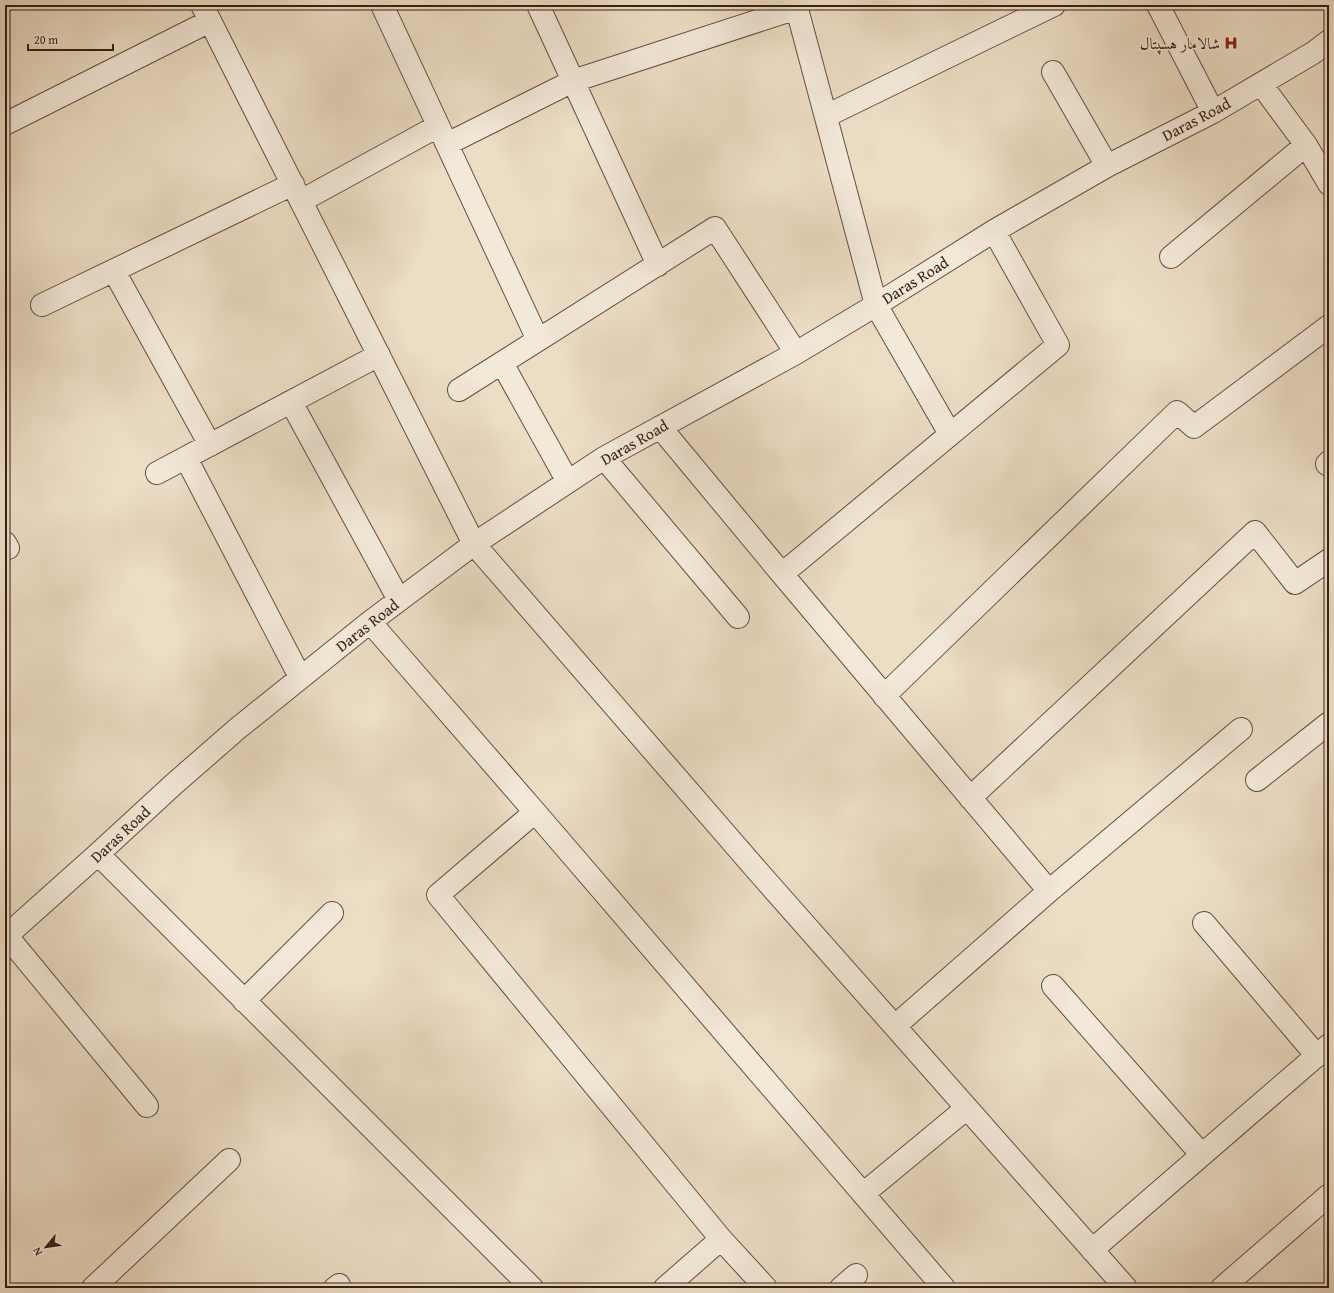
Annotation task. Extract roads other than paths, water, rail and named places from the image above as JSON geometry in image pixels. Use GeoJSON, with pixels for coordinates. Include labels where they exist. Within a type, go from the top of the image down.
{"type":"FeatureCollection","features":[{"type":"Feature","properties":{"kind":"street"},"geometry":{"type":"LineString","coordinates":[[382,5],[538,340]]}},
{"type":"Feature","properties":{"kind":"street"},"geometry":{"type":"LineString","coordinates":[[538,5],[658,264]]}},
{"type":"Feature","properties":{"kind":"street"},"geometry":{"type":"LineString","coordinates":[[826,116],[1054,5]]}},
{"type":"Feature","properties":{"kind":"street"},"geometry":{"type":"LineString","coordinates":[[1158,5],[1213,112]]}},
{"type":"Feature","properties":{"kind":"street"},"geometry":{"type":"LineString","coordinates":[[42,305],[114,270],[297,193],[573,81],[796,6],[876,305],[950,434]]}},
{"type":"Feature","properties":{"kind":"street"},"geometry":{"type":"LineString","coordinates":[[5,124],[206,13],[474,544],[761,875],[1126,1288]]}},
{"type":"Feature","properties":{"kind":"street","name":"Daras Road"},"geometry":{"type":"LineString","coordinates":[[6,936],[180,779],[300,677],[474,544],[604,458],[796,353],[994,231],[1107,166],[1213,112],[1261,84],[1324,53]]}},
{"type":"Feature","properties":{"kind":"street"},"geometry":{"type":"LineString","coordinates":[[1053,72],[1107,166]]}},
{"type":"Feature","properties":{"kind":"street"},"geometry":{"type":"LineString","coordinates":[[1261,84],[1306,145],[1329,184]]}},
{"type":"Feature","properties":{"kind":"street"},"geometry":{"type":"LineString","coordinates":[[1171,257],[1306,145]]}},
{"type":"Feature","properties":{"kind":"street"},"geometry":{"type":"LineString","coordinates":[[459,390],[715,228],[796,353]]}},
{"type":"Feature","properties":{"kind":"street"},"geometry":{"type":"LineString","coordinates":[[782,574],[1058,344],[994,231]]}},
{"type":"Feature","properties":{"kind":"street"},"geometry":{"type":"LineString","coordinates":[[114,270],[210,445]]}},
{"type":"Feature","properties":{"kind":"street"},"geometry":{"type":"LineString","coordinates":[[884,696],[1177,412],[1194,426],[1329,326]]}},
{"type":"Feature","properties":{"kind":"street"},"geometry":{"type":"LineString","coordinates":[[157,473],[379,355]]}},
{"type":"Feature","properties":{"kind":"street"},"geometry":{"type":"LineString","coordinates":[[502,363],[568,482]]}},
{"type":"Feature","properties":{"kind":"street"},"geometry":{"type":"LineString","coordinates":[[291,402],[399,600]]}},
{"type":"Feature","properties":{"kind":"street"},"geometry":{"type":"LineString","coordinates":[[660,427],[1049,891]]}},
{"type":"Feature","properties":{"kind":"street"},"geometry":{"type":"LineString","coordinates":[[186,458],[300,677]]}},
{"type":"Feature","properties":{"kind":"street"},"geometry":{"type":"LineString","coordinates":[[604,458],[738,617]]}},
{"type":"Feature","properties":{"kind":"street"},"geometry":{"type":"LineString","coordinates":[[970,798],[1255,532],[1295,583],[1329,560]]}},
{"type":"Feature","properties":{"kind":"street"},"geometry":{"type":"LineString","coordinates":[[370,622],[944,1288]]}},
{"type":"Feature","properties":{"kind":"street"},"geometry":{"type":"LineString","coordinates":[[1257,780],[1329,723]]}},
{"type":"Feature","properties":{"kind":"street"},"geometry":{"type":"LineString","coordinates":[[895,1026],[1049,891],[1241,729]]}},
{"type":"Feature","properties":{"kind":"street"},"geometry":{"type":"LineString","coordinates":[[534,812],[438,894],[721,1238],[766,1288]]}},
{"type":"Feature","properties":{"kind":"street"},"geometry":{"type":"LineString","coordinates":[[98,854],[532,1288]]}},
{"type":"Feature","properties":{"kind":"street"},"geometry":{"type":"LineString","coordinates":[[244,1001],[332,913]]}},
{"type":"Feature","properties":{"kind":"street"},"geometry":{"type":"LineString","coordinates":[[1092,1250],[1323,1050],[1204,923]]}},
{"type":"Feature","properties":{"kind":"street"},"geometry":{"type":"LineString","coordinates":[[6,936],[147,1106]]}},
{"type":"Feature","properties":{"kind":"street"},"geometry":{"type":"LineString","coordinates":[[1053,986],[1202,1155]]}},
{"type":"Feature","properties":{"kind":"street"},"geometry":{"type":"LineString","coordinates":[[863,1194],[967,1108]]}},
{"type":"Feature","properties":{"kind":"street"},"geometry":{"type":"LineString","coordinates":[[93,1288],[229,1160]]}},
{"type":"Feature","properties":{"kind":"street"},"geometry":{"type":"LineString","coordinates":[[1222,1288],[1329,1195]]}},
{"type":"Feature","properties":{"kind":"street"},"geometry":{"type":"LineString","coordinates":[[665,1288],[721,1238]]}},
{"type":"Feature","properties":{"kind":"place","name":"شالامار ہسپتال"},"geometry":{"type":"Point","coordinates":[1231,43]}}]}
